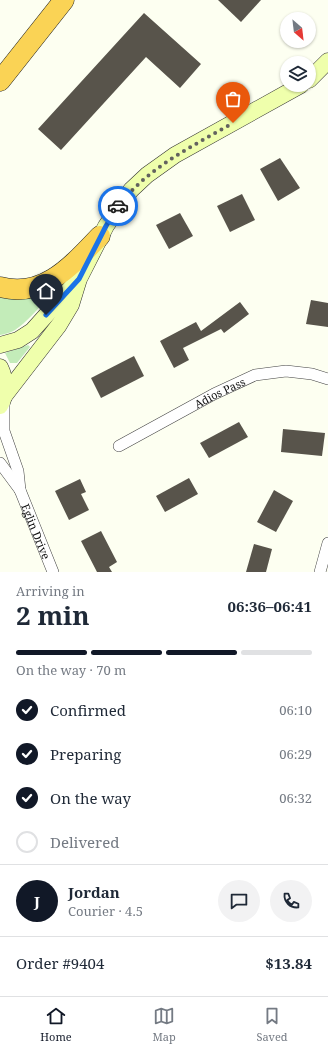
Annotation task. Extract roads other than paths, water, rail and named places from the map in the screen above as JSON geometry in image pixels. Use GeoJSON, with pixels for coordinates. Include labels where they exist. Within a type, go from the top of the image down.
{"type":"FeatureCollection","features":[{"type":"Feature","properties":{"kind":"highway"},"geometry":{"type":"LineString","coordinates":[[0,81],[64,0]]}},
{"type":"Feature","properties":{"kind":"highway"},"geometry":{"type":"LineString","coordinates":[[0,287],[21,290],[38,286],[52,280],[64,273],[100,236]]}},
{"type":"Feature","properties":{"kind":"street"},"geometry":{"type":"LineString","coordinates":[[316,73],[328,60]]}},
{"type":"Feature","properties":{"kind":"street"},"geometry":{"type":"LineString","coordinates":[[316,79],[328,75]]}},
{"type":"Feature","properties":{"kind":"street"},"geometry":{"type":"LineString","coordinates":[[3,400],[59,325],[71,305],[79,279],[100,236],[119,205],[135,186],[175,155],[288,92]]}},
{"type":"Feature","properties":{"kind":"street"},"geometry":{"type":"LineString","coordinates":[[0,345],[18,340],[32,331],[79,279]]}},
{"type":"Feature","properties":{"kind":"street"},"geometry":{"type":"LineString","coordinates":[[0,367],[4,377],[3,400]]}},
{"type":"Feature","properties":{"kind":"street","name":"Adios Pass"},"geometry":{"type":"LineString","coordinates":[[119,446],[214,394],[255,375],[286,371],[312,374],[328,378]]}},
{"type":"Feature","properties":{"kind":"street","name":"Eglin Drive"},"geometry":{"type":"LineString","coordinates":[[3,400],[2,411],[4,431],[18,471],[20,490]]}},
{"type":"Feature","properties":{"kind":"street","name":"Eglin Drive"},"geometry":{"type":"LineString","coordinates":[[0,463],[20,490],[53,572]]}},
{"type":"Feature","properties":{"kind":"street"},"geometry":{"type":"LineString","coordinates":[[320,572],[328,543]]}}]}
